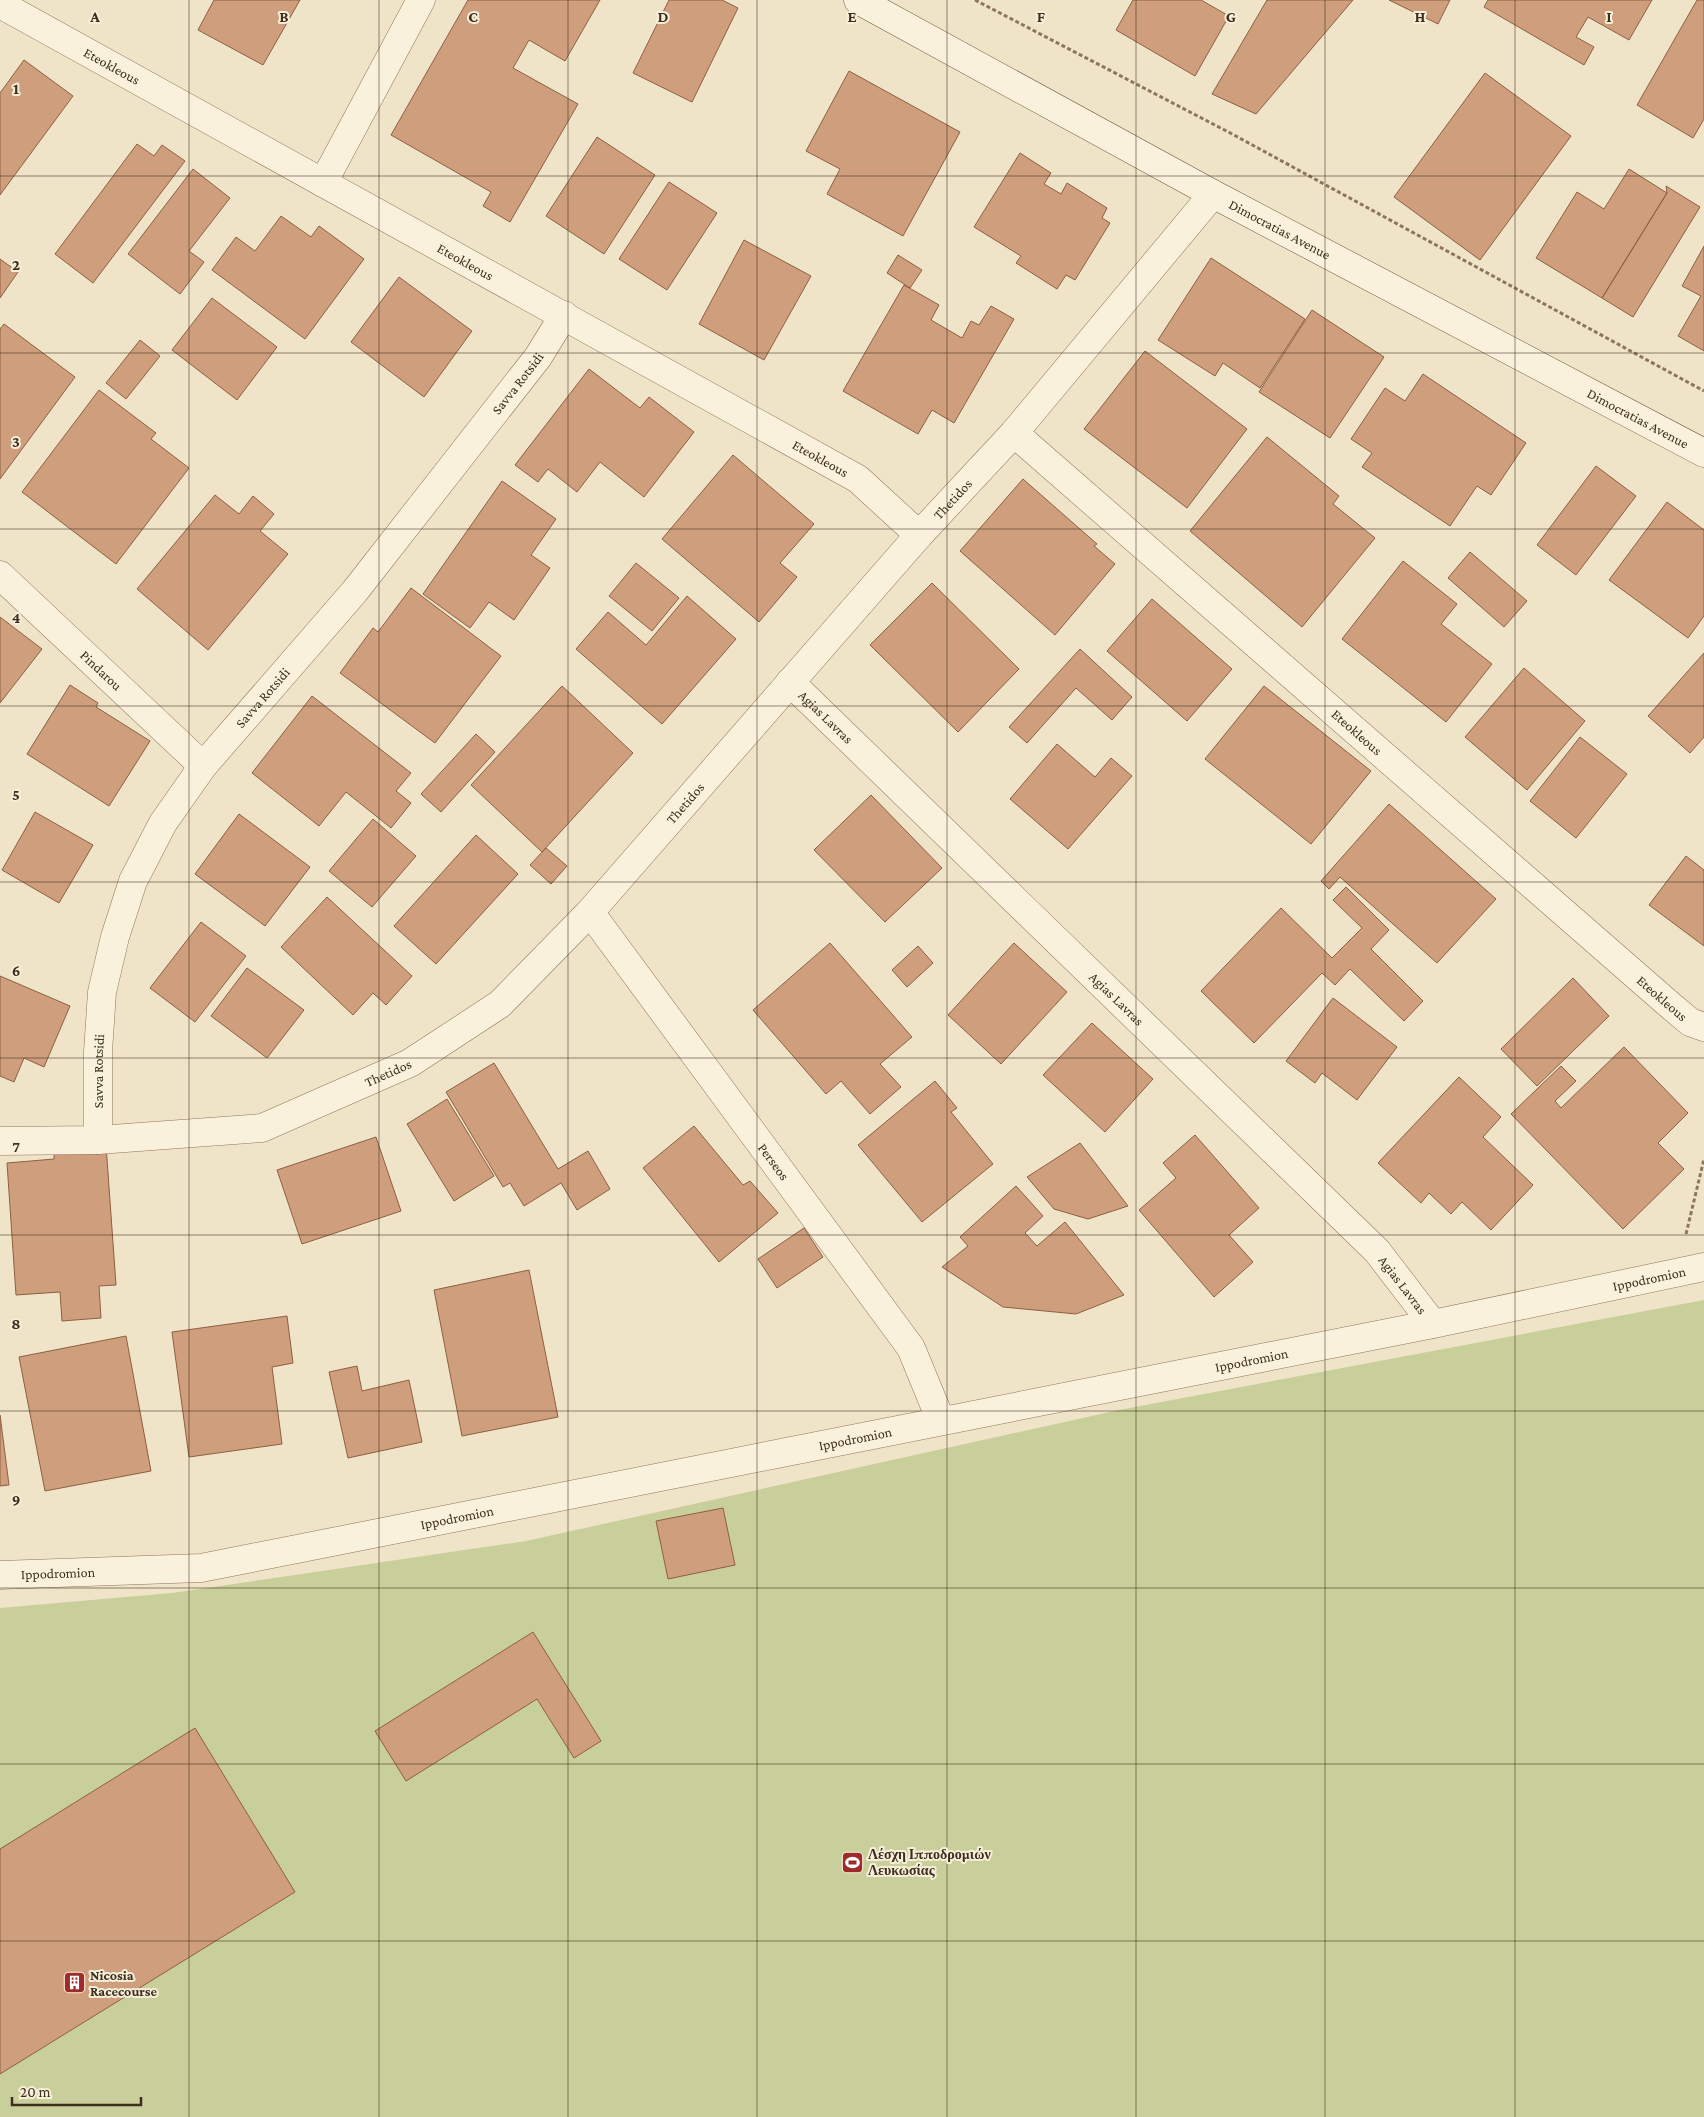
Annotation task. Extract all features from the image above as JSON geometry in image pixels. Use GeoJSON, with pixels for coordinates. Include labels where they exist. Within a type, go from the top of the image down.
{"type":"FeatureCollection","features":[{"type":"Feature","properties":{"kind":"street"},"geometry":{"type":"LineString","coordinates":[[323,183],[421,0]]}},
{"type":"Feature","properties":{"kind":"street","name":"Dimocratias Avenue"},"geometry":{"type":"LineString","coordinates":[[858,0],[1213,194],[1704,453]]}},
{"type":"Feature","properties":{"kind":"street","name":"Eteokleous"},"geometry":{"type":"LineString","coordinates":[[0,4],[858,479],[919,536]]}},
{"type":"Feature","properties":{"kind":"street","name":"Thetidos"},"geometry":{"type":"LineString","coordinates":[[0,1142],[98,1140],[262,1128],[410,1063],[500,1004],[590,912],[919,536],[1014,433],[1213,194]]}},
{"type":"Feature","properties":{"kind":"street","name":"Savva Rotsidi"},"geometry":{"type":"LineString","coordinates":[[98,1140],[98,1052],[102,992],[114,937],[137,872],[163,823],[203,766],[355,592],[538,357],[564,315]]}},
{"type":"Feature","properties":{"kind":"street","name":"Eteokleous"},"geometry":{"type":"LineString","coordinates":[[1014,433],[1671,1006],[1690,1022],[1704,1027]]}},
{"type":"Feature","properties":{"kind":"street","name":"Pindarou"},"geometry":{"type":"LineString","coordinates":[[0,575],[203,766]]}},
{"type":"Feature","properties":{"kind":"street","name":"Agias Lavras"},"geometry":{"type":"LineString","coordinates":[[790,682],[1377,1250],[1433,1324]]}},
{"type":"Feature","properties":{"kind":"street","name":"Perseos"},"geometry":{"type":"LineString","coordinates":[[590,912],[911,1348],[941,1421]]}},
{"type":"Feature","properties":{"kind":"street","name":"Ippodromion"},"geometry":{"type":"LineString","coordinates":[[0,1574],[201,1568],[1433,1324],[1704,1267]]}},
{"type":"Feature","properties":{"kind":"path"},"geometry":{"type":"LineString","coordinates":[[975,0],[1243,139],[1704,391]]}},
{"type":"Feature","properties":{"kind":"path"},"geometry":{"type":"LineString","coordinates":[[1677,1273],[1704,1159]]}},
{"type":"Feature","properties":{"kind":"green space","name":"Λέσχη Ιπποδρομιών Λευκωσίας"},"geometry":{"type":"Polygon","coordinates":[[[1704,1300],[1704,2117],[0,2117],[0,1608],[172,1593],[526,1541],[1119,1410],[1704,1300]]]}},
{"type":"Feature","properties":{"kind":"building"},"geometry":{"type":"Polygon","coordinates":[[[214,0],[300,0],[263,65],[198,30],[214,0]]]}},
{"type":"Feature","properties":{"kind":"building"},"geometry":{"type":"Polygon","coordinates":[[[468,0],[600,0],[565,61],[529,40],[513,68],[578,104],[510,222],[483,206],[491,192],[391,135],[468,0]]]}},
{"type":"Feature","properties":{"kind":"building"},"geometry":{"type":"Polygon","coordinates":[[[669,0],[722,0],[738,8],[692,102],[633,73],[669,0]]]}},
{"type":"Feature","properties":{"kind":"building"},"geometry":{"type":"Polygon","coordinates":[[[1133,0],[1201,0],[1229,16],[1195,76],[1116,30],[1133,0]]]}},
{"type":"Feature","properties":{"kind":"building"},"geometry":{"type":"Polygon","coordinates":[[[1267,0],[1353,0],[1256,114],[1212,94],[1267,0]]]}},
{"type":"Feature","properties":{"kind":"building"},"geometry":{"type":"Polygon","coordinates":[[[1389,0],[1450,0],[1438,24],[1389,0]]]}},
{"type":"Feature","properties":{"kind":"building"},"geometry":{"type":"Polygon","coordinates":[[[1488,0],[1652,0],[1629,40],[1588,17],[1576,37],[1594,47],[1584,65],[1484,7],[1488,0]]]}},
{"type":"Feature","properties":{"kind":"building"},"geometry":{"type":"Polygon","coordinates":[[[1697,0],[1704,0],[1704,119],[1693,138],[1637,105],[1697,0]]]}},
{"type":"Feature","properties":{"kind":"building"},"geometry":{"type":"Polygon","coordinates":[[[24,60],[73,96],[0,195],[0,93],[24,60]]]}},
{"type":"Feature","properties":{"kind":"building"},"geometry":{"type":"Polygon","coordinates":[[[849,71],[960,132],[903,236],[827,194],[840,169],[806,151],[849,71]]]}},
{"type":"Feature","properties":{"kind":"building"},"geometry":{"type":"Polygon","coordinates":[[[1485,73],[1571,136],[1480,260],[1394,197],[1485,73]]]}},
{"type":"Feature","properties":{"kind":"building"},"geometry":{"type":"Polygon","coordinates":[[[597,137],[655,175],[604,254],[546,216],[597,137]]]}},
{"type":"Feature","properties":{"kind":"building"},"geometry":{"type":"Polygon","coordinates":[[[137,144],[154,156],[162,145],[185,161],[93,283],[55,254],[137,144]]]}},
{"type":"Feature","properties":{"kind":"building"},"geometry":{"type":"Polygon","coordinates":[[[1020,153],[1051,173],[1044,184],[1061,194],[1067,183],[1107,208],[1102,218],[1110,223],[1075,280],[1066,275],[1057,289],[1016,263],[1021,256],[974,227],[1020,153]]]}},
{"type":"Feature","properties":{"kind":"building"},"geometry":{"type":"Polygon","coordinates":[[[193,169],[230,198],[189,251],[204,262],[180,294],[128,254],[193,169]]]}},
{"type":"Feature","properties":{"kind":"building"},"geometry":{"type":"Polygon","coordinates":[[[1629,169],[1667,193],[1602,298],[1536,258],[1577,192],[1604,209],[1629,169]]]}},
{"type":"Feature","properties":{"kind":"building"},"geometry":{"type":"Polygon","coordinates":[[[669,182],[717,213],[667,290],[619,259],[669,182]]]}},
{"type":"Feature","properties":{"kind":"building"},"geometry":{"type":"Polygon","coordinates":[[[1666,186],[1700,207],[1633,317],[1602,298],[1667,193],[1666,186]]]}},
{"type":"Feature","properties":{"kind":"building"},"geometry":{"type":"Polygon","coordinates":[[[281,216],[311,237],[319,226],[364,259],[305,339],[212,270],[236,237],[255,251],[281,216]]]}},
{"type":"Feature","properties":{"kind":"building"},"geometry":{"type":"Polygon","coordinates":[[[744,240],[811,276],[764,360],[699,324],[744,240]]]}},
{"type":"Feature","properties":{"kind":"building"},"geometry":{"type":"Polygon","coordinates":[[[1704,246],[1704,351],[1678,336],[1701,296],[1682,286],[1704,246]]]}},
{"type":"Feature","properties":{"kind":"building"},"geometry":{"type":"Polygon","coordinates":[[[898,255],[922,270],[910,288],[887,273],[898,255]]]}},
{"type":"Feature","properties":{"kind":"building"},"geometry":{"type":"Polygon","coordinates":[[[1211,258],[1305,319],[1260,388],[1223,363],[1215,376],[1158,340],[1211,258]]]}},
{"type":"Feature","properties":{"kind":"building"},"geometry":{"type":"Polygon","coordinates":[[[0,259],[18,272],[0,298],[0,259]]]}},
{"type":"Feature","properties":{"kind":"building"},"geometry":{"type":"Polygon","coordinates":[[[399,277],[472,331],[424,397],[351,342],[399,277]]]}},
{"type":"Feature","properties":{"kind":"building"},"geometry":{"type":"Polygon","coordinates":[[[904,285],[939,305],[931,320],[962,338],[971,321],[979,325],[991,306],[1014,319],[954,423],[932,410],[918,434],[843,391],[904,285]]]}},
{"type":"Feature","properties":{"kind":"building"},"geometry":{"type":"Polygon","coordinates":[[[212,298],[277,347],[237,400],[172,350],[212,298]]]}},
{"type":"Feature","properties":{"kind":"building"},"geometry":{"type":"Polygon","coordinates":[[[1312,310],[1384,357],[1330,438],[1259,392],[1312,310]]]}},
{"type":"Feature","properties":{"kind":"building"},"geometry":{"type":"Polygon","coordinates":[[[4,324],[75,377],[0,479],[0,329],[4,324]]]}},
{"type":"Feature","properties":{"kind":"building"},"geometry":{"type":"Polygon","coordinates":[[[140,340],[160,356],[126,399],[106,383],[140,340]]]}},
{"type":"Feature","properties":{"kind":"building"},"geometry":{"type":"Polygon","coordinates":[[[1145,351],[1247,429],[1187,508],[1084,429],[1145,351]]]}},
{"type":"Feature","properties":{"kind":"building"},"geometry":{"type":"Polygon","coordinates":[[[589,369],[640,408],[649,397],[694,432],[644,497],[600,462],[577,492],[548,469],[538,482],[515,465],[589,369]]]}},
{"type":"Feature","properties":{"kind":"building"},"geometry":{"type":"Polygon","coordinates":[[[1423,374],[1526,443],[1491,495],[1477,486],[1450,526],[1362,467],[1372,453],[1351,439],[1385,388],[1405,401],[1423,374]]]}},
{"type":"Feature","properties":{"kind":"building"},"geometry":{"type":"Polygon","coordinates":[[[99,390],[156,433],[151,439],[189,468],[116,564],[22,492],[99,390]]]}},
{"type":"Feature","properties":{"kind":"building"},"geometry":{"type":"Polygon","coordinates":[[[1267,437],[1339,496],[1333,504],[1375,538],[1302,627],[1190,531],[1267,437]]]}},
{"type":"Feature","properties":{"kind":"building"},"geometry":{"type":"Polygon","coordinates":[[[733,455],[814,524],[780,563],[797,577],[759,622],[662,539],[733,455]]]}},
{"type":"Feature","properties":{"kind":"building"},"geometry":{"type":"Polygon","coordinates":[[[1596,466],[1636,496],[1576,575],[1537,545],[1596,466]]]}},
{"type":"Feature","properties":{"kind":"building"},"geometry":{"type":"Polygon","coordinates":[[[1023,479],[1097,544],[1094,546],[1115,564],[1055,635],[960,551],[1023,479]]]}},
{"type":"Feature","properties":{"kind":"building"},"geometry":{"type":"Polygon","coordinates":[[[502,481],[556,519],[531,555],[550,568],[514,620],[489,602],[470,628],[423,594],[502,481]]]}},
{"type":"Feature","properties":{"kind":"building"},"geometry":{"type":"Polygon","coordinates":[[[215,495],[239,514],[253,496],[274,514],[260,531],[288,554],[208,650],[137,589],[215,495]]]}},
{"type":"Feature","properties":{"kind":"building"},"geometry":{"type":"Polygon","coordinates":[[[1667,502],[1704,530],[1704,616],[1688,638],[1609,580],[1667,502]]]}},
{"type":"Feature","properties":{"kind":"building"},"geometry":{"type":"Polygon","coordinates":[[[1470,552],[1527,601],[1504,627],[1448,578],[1470,552]]]}},
{"type":"Feature","properties":{"kind":"building"},"geometry":{"type":"Polygon","coordinates":[[[1403,561],[1457,604],[1441,624],[1492,664],[1446,722],[1342,639],[1403,561]]]}},
{"type":"Feature","properties":{"kind":"building"},"geometry":{"type":"Polygon","coordinates":[[[636,563],[679,598],[652,631],[609,596],[636,563]]]}},
{"type":"Feature","properties":{"kind":"building"},"geometry":{"type":"Polygon","coordinates":[[[932,583],[1019,669],[958,732],[870,645],[932,583]]]}},
{"type":"Feature","properties":{"kind":"building"},"geometry":{"type":"Polygon","coordinates":[[[411,588],[501,656],[435,743],[340,673],[373,628],[378,632],[411,588]]]}},
{"type":"Feature","properties":{"kind":"building"},"geometry":{"type":"Polygon","coordinates":[[[687,596],[736,639],[662,724],[576,649],[608,612],[646,645],[687,596]]]}},
{"type":"Feature","properties":{"kind":"building"},"geometry":{"type":"Polygon","coordinates":[[[1152,599],[1232,669],[1187,721],[1107,651],[1152,599]]]}},
{"type":"Feature","properties":{"kind":"building"},"geometry":{"type":"Polygon","coordinates":[[[0,617],[42,649],[0,703],[0,617]]]}},
{"type":"Feature","properties":{"kind":"building"},"geometry":{"type":"Polygon","coordinates":[[[1080,649],[1132,697],[1112,720],[1076,688],[1027,743],[1009,727],[1080,649]]]}},
{"type":"Feature","properties":{"kind":"building"},"geometry":{"type":"Polygon","coordinates":[[[1704,653],[1704,737],[1690,753],[1648,716],[1704,653]]]}},
{"type":"Feature","properties":{"kind":"building"},"geometry":{"type":"Polygon","coordinates":[[[1524,668],[1585,721],[1527,790],[1465,737],[1524,668]]]}},
{"type":"Feature","properties":{"kind":"building"},"geometry":{"type":"Polygon","coordinates":[[[70,685],[98,703],[96,707],[150,741],[109,806],[27,754],[70,685]]]}},
{"type":"Feature","properties":{"kind":"building"},"geometry":{"type":"Polygon","coordinates":[[[562,686],[633,753],[542,852],[471,785],[562,686]]]}},
{"type":"Feature","properties":{"kind":"building"},"geometry":{"type":"Polygon","coordinates":[[[1264,686],[1371,771],[1311,844],[1205,759],[1264,686]]]}},
{"type":"Feature","properties":{"kind":"building"},"geometry":{"type":"Polygon","coordinates":[[[312,696],[411,773],[396,791],[411,803],[391,828],[346,792],[319,826],[252,773],[312,696]]]}},
{"type":"Feature","properties":{"kind":"building"},"geometry":{"type":"Polygon","coordinates":[[[476,734],[495,752],[441,812],[421,794],[476,734]]]}},
{"type":"Feature","properties":{"kind":"building"},"geometry":{"type":"Polygon","coordinates":[[[1580,737],[1627,774],[1576,838],[1530,801],[1580,737]]]}},
{"type":"Feature","properties":{"kind":"building"},"geometry":{"type":"Polygon","coordinates":[[[1057,744],[1095,777],[1111,758],[1132,776],[1068,849],[1010,799],[1057,744]]]}},
{"type":"Feature","properties":{"kind":"building"},"geometry":{"type":"Polygon","coordinates":[[[871,795],[942,868],[885,922],[814,850],[871,795]]]}},
{"type":"Feature","properties":{"kind":"building"},"geometry":{"type":"Polygon","coordinates":[[[1389,804],[1496,899],[1437,963],[1340,877],[1329,889],[1321,881],[1389,804]]]}},
{"type":"Feature","properties":{"kind":"building"},"geometry":{"type":"Polygon","coordinates":[[[35,812],[93,845],[59,903],[2,870],[35,812]]]}},
{"type":"Feature","properties":{"kind":"building"},"geometry":{"type":"Polygon","coordinates":[[[239,814],[310,867],[265,926],[195,874],[239,814]]]}},
{"type":"Feature","properties":{"kind":"building"},"geometry":{"type":"Polygon","coordinates":[[[373,819],[416,856],[372,907],[329,871],[373,819]]]}},
{"type":"Feature","properties":{"kind":"building"},"geometry":{"type":"Polygon","coordinates":[[[476,835],[518,874],[436,964],[394,926],[476,835]]]}},
{"type":"Feature","properties":{"kind":"building"},"geometry":{"type":"Polygon","coordinates":[[[546,848],[567,866],[551,884],[530,865],[546,848]]]}},
{"type":"Feature","properties":{"kind":"building"},"geometry":{"type":"Polygon","coordinates":[[[1686,856],[1704,870],[1704,946],[1649,905],[1686,856]]]}},
{"type":"Feature","properties":{"kind":"building"},"geometry":{"type":"Polygon","coordinates":[[[1346,887],[1389,930],[1371,949],[1423,1001],[1404,1021],[1350,969],[1335,985],[1322,973],[1254,1043],[1201,991],[1281,908],[1332,958],[1362,928],[1333,900],[1346,887]]]}},
{"type":"Feature","properties":{"kind":"building"},"geometry":{"type":"Polygon","coordinates":[[[327,897],[412,976],[386,1005],[373,993],[353,1015],[281,947],[327,897]]]}},
{"type":"Feature","properties":{"kind":"building"},"geometry":{"type":"Polygon","coordinates":[[[201,922],[246,956],[195,1022],[150,988],[201,922]]]}},
{"type":"Feature","properties":{"kind":"building"},"geometry":{"type":"Polygon","coordinates":[[[830,943],[912,1037],[880,1064],[901,1087],[870,1114],[841,1081],[826,1094],[753,1010],[830,943]]]}},
{"type":"Feature","properties":{"kind":"building"},"geometry":{"type":"Polygon","coordinates":[[[1014,943],[1067,992],[1001,1064],[948,1015],[1014,943]]]}},
{"type":"Feature","properties":{"kind":"building"},"geometry":{"type":"Polygon","coordinates":[[[918,946],[933,963],[907,987],[892,970],[918,946]]]}},
{"type":"Feature","properties":{"kind":"building"},"geometry":{"type":"Polygon","coordinates":[[[247,968],[304,1010],[267,1058],[211,1016],[247,968]]]}},
{"type":"Feature","properties":{"kind":"building"},"geometry":{"type":"Polygon","coordinates":[[[0,976],[70,1006],[44,1067],[24,1058],[14,1082],[0,1076],[0,976]]]}},
{"type":"Feature","properties":{"kind":"building"},"geometry":{"type":"Polygon","coordinates":[[[1573,978],[1609,1016],[1537,1086],[1501,1049],[1573,978]]]}},
{"type":"Feature","properties":{"kind":"building"},"geometry":{"type":"Polygon","coordinates":[[[1333,998],[1397,1047],[1357,1100],[1322,1073],[1315,1083],[1286,1061],[1333,998]]]}},
{"type":"Feature","properties":{"kind":"building"},"geometry":{"type":"Polygon","coordinates":[[[1092,1023],[1153,1079],[1105,1132],[1043,1075],[1092,1023]]]}},
{"type":"Feature","properties":{"kind":"building"},"geometry":{"type":"Polygon","coordinates":[[[1624,1047],[1688,1113],[1658,1143],[1684,1169],[1623,1229],[1511,1114],[1561,1066],[1576,1081],[1555,1101],[1561,1108],[1624,1047]]]}},
{"type":"Feature","properties":{"kind":"building"},"geometry":{"type":"Polygon","coordinates":[[[494,1063],[558,1169],[588,1151],[610,1189],[577,1210],[561,1183],[524,1206],[510,1183],[503,1187],[446,1092],[494,1063]]]}},
{"type":"Feature","properties":{"kind":"building"},"geometry":{"type":"Polygon","coordinates":[[[1459,1077],[1501,1117],[1483,1137],[1533,1185],[1491,1230],[1462,1202],[1451,1214],[1429,1193],[1421,1203],[1378,1163],[1459,1077]]]}},
{"type":"Feature","properties":{"kind":"building"},"geometry":{"type":"Polygon","coordinates":[[[935,1081],[957,1108],[951,1112],[993,1164],[922,1222],[858,1145],[935,1081]]]}},
{"type":"Feature","properties":{"kind":"building"},"geometry":{"type":"Polygon","coordinates":[[[447,1099],[494,1176],[454,1201],[407,1124],[447,1099]]]}},
{"type":"Feature","properties":{"kind":"building"},"geometry":{"type":"Polygon","coordinates":[[[694,1126],[743,1185],[750,1181],[778,1213],[719,1262],[643,1168],[694,1126]]]}},
{"type":"Feature","properties":{"kind":"building"},"geometry":{"type":"Polygon","coordinates":[[[1195,1135],[1259,1208],[1229,1235],[1253,1262],[1214,1297],[1139,1210],[1176,1178],[1163,1163],[1195,1135]]]}},
{"type":"Feature","properties":{"kind":"building"},"geometry":{"type":"Polygon","coordinates":[[[376,1137],[401,1211],[302,1244],[277,1170],[376,1137]]]}},
{"type":"Feature","properties":{"kind":"building"},"geometry":{"type":"Polygon","coordinates":[[[1080,1143],[1128,1206],[1088,1219],[1054,1209],[1027,1177],[1080,1143]]]}},
{"type":"Feature","properties":{"kind":"building"},"geometry":{"type":"Polygon","coordinates":[[[106,1145],[116,1285],[99,1286],[101,1318],[62,1321],[60,1292],[16,1295],[7,1163],[54,1159],[54,1149],[106,1145]]]}},
{"type":"Feature","properties":{"kind":"building"},"geometry":{"type":"Polygon","coordinates":[[[1016,1186],[1043,1216],[1025,1233],[1037,1246],[1065,1222],[1124,1295],[1076,1314],[1003,1307],[942,1267],[968,1246],[960,1237],[1016,1186]]]}},
{"type":"Feature","properties":{"kind":"building"},"geometry":{"type":"Polygon","coordinates":[[[804,1228],[823,1257],[777,1288],[758,1259],[804,1228]]]}},
{"type":"Feature","properties":{"kind":"building"},"geometry":{"type":"Polygon","coordinates":[[[529,1270],[558,1417],[462,1436],[434,1290],[529,1270]]]}},
{"type":"Feature","properties":{"kind":"building"},"geometry":{"type":"Polygon","coordinates":[[[287,1316],[293,1363],[272,1367],[282,1444],[189,1457],[172,1332],[287,1316]]]}},
{"type":"Feature","properties":{"kind":"building"},"geometry":{"type":"Polygon","coordinates":[[[126,1336],[151,1471],[45,1491],[19,1357],[126,1336]]]}},
{"type":"Feature","properties":{"kind":"building"},"geometry":{"type":"Polygon","coordinates":[[[357,1366],[362,1391],[409,1380],[422,1442],[348,1458],[329,1372],[357,1366]]]}},
{"type":"Feature","properties":{"kind":"building"},"geometry":{"type":"Polygon","coordinates":[[[0,1415],[9,1485],[0,1486],[0,1415]]]}},
{"type":"Feature","properties":{"kind":"building"},"geometry":{"type":"Polygon","coordinates":[[[723,1508],[735,1565],[668,1579],[656,1521],[723,1508]]]}},
{"type":"Feature","properties":{"kind":"building"},"geometry":{"type":"Polygon","coordinates":[[[533,1632],[601,1741],[574,1758],[537,1699],[406,1781],[375,1731],[533,1632]]]}},
{"type":"Feature","properties":{"kind":"building","name":"Nicosia Racecourse"},"geometry":{"type":"Polygon","coordinates":[[[195,1728],[295,1892],[0,2074],[0,1849],[195,1728]]]}},
{"type":"Feature","properties":{"kind":"place","name":"Λέσχη Ιπποδρομιών Λευκωσίας"},"geometry":{"type":"Point","coordinates":[852,1862]}},
{"type":"Feature","properties":{"kind":"place","name":"Nicosia Racecourse"},"geometry":{"type":"Point","coordinates":[74,1983]}}]}
